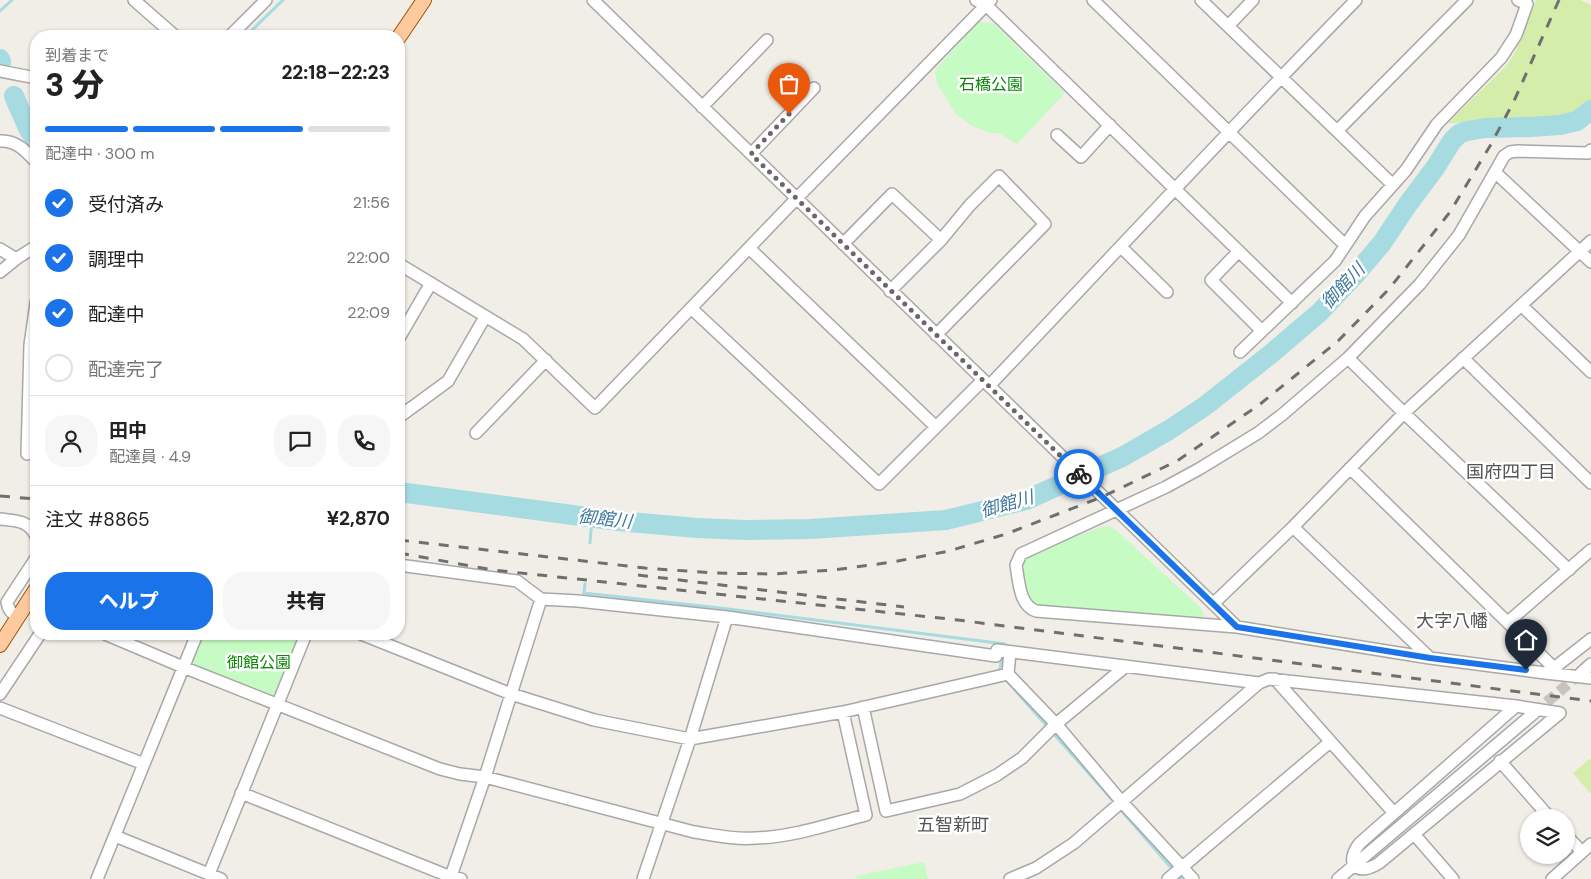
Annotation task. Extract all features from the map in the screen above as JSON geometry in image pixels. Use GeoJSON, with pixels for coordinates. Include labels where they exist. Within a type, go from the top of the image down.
{"type":"FeatureCollection","features":[{"type":"Feature","properties":{"kind":"main road"},"geometry":{"type":"LineString","coordinates":[[404,30],[424,0]]}},
{"type":"Feature","properties":{"kind":"main road"},"geometry":{"type":"LineString","coordinates":[[0,646],[30,599]]}},
{"type":"Feature","properties":{"kind":"street"},"geometry":{"type":"LineString","coordinates":[[134,0],[168,30]]}},
{"type":"Feature","properties":{"kind":"street"},"geometry":{"type":"LineString","coordinates":[[236,30],[266,0]]}},
{"type":"Feature","properties":{"kind":"street"},"geometry":{"type":"LineString","coordinates":[[593,0],[1237,627]]}},
{"type":"Feature","properties":{"kind":"street"},"geometry":{"type":"LineString","coordinates":[[1093,0],[1345,245]]}},
{"type":"Feature","properties":{"kind":"street"},"geometry":{"type":"LineString","coordinates":[[1201,0],[1393,185]]}},
{"type":"Feature","properties":{"kind":"street"},"geometry":{"type":"LineString","coordinates":[[1228,26],[1253,0]]}},
{"type":"Feature","properties":{"kind":"street"},"geometry":{"type":"LineString","coordinates":[[692,308],[879,484],[936,426],[986,383],[1121,247],[1174,188],[1356,0]]}},
{"type":"Feature","properties":{"kind":"street"},"geometry":{"type":"LineString","coordinates":[[1338,131],[1467,0]]}},
{"type":"Feature","properties":{"kind":"street"},"geometry":{"type":"LineString","coordinates":[[1240,352],[1331,265],[1365,216],[1406,170],[1438,124],[1501,58],[1516,35],[1527,4],[1518,0]]}},
{"type":"Feature","properties":{"kind":"street"},"geometry":{"type":"LineString","coordinates":[[405,268],[523,339],[595,408],[984,2],[1292,303]]}},
{"type":"Feature","properties":{"kind":"street"},"geometry":{"type":"LineString","coordinates":[[702,107],[767,40]]}},
{"type":"Feature","properties":{"kind":"street"},"geometry":{"type":"LineString","coordinates":[[0,71],[30,77]]}},
{"type":"Feature","properties":{"kind":"street"},"geometry":{"type":"LineString","coordinates":[[751,154],[814,88]]}},
{"type":"Feature","properties":{"kind":"street"},"geometry":{"type":"LineString","coordinates":[[1058,135],[1081,157],[1110,125]]}},
{"type":"Feature","properties":{"kind":"street"},"geometry":{"type":"LineString","coordinates":[[0,141],[7,141],[20,146],[30,156]]}},
{"type":"Feature","properties":{"kind":"street"},"geometry":{"type":"LineString","coordinates":[[1591,150],[1588,153],[1518,151],[1510,152],[1504,156],[1459,235],[1426,277],[1348,358],[1283,414],[1258,433],[1166,487],[1021,554],[1016,565],[1026,606],[1042,612],[1237,627],[1430,658],[1550,670],[1586,676],[1591,664]]}},
{"type":"Feature","properties":{"kind":"street"},"geometry":{"type":"LineString","coordinates":[[1496,173],[1591,262]]}},
{"type":"Feature","properties":{"kind":"street"},"geometry":{"type":"LineString","coordinates":[[890,291],[941,240],[970,205],[999,176],[1045,224],[936,335]]}},
{"type":"Feature","properties":{"kind":"street"},"geometry":{"type":"LineString","coordinates":[[843,244],[892,194],[941,240]]}},
{"type":"Feature","properties":{"kind":"street"},"geometry":{"type":"LineString","coordinates":[[1213,604],[1404,413],[1591,241]]}},
{"type":"Feature","properties":{"kind":"street"},"geometry":{"type":"LineString","coordinates":[[1121,247],[1167,292]]}},
{"type":"Feature","properties":{"kind":"street"},"geometry":{"type":"LineString","coordinates":[[749,248],[936,426]]}},
{"type":"Feature","properties":{"kind":"street"},"geometry":{"type":"LineString","coordinates":[[0,249],[16,259]]}},
{"type":"Feature","properties":{"kind":"street"},"geometry":{"type":"LineString","coordinates":[[0,272],[30,250]]}},
{"type":"Feature","properties":{"kind":"street"},"geometry":{"type":"LineString","coordinates":[[1239,251],[1211,280],[1262,331]]}},
{"type":"Feature","properties":{"kind":"street"},"geometry":{"type":"LineString","coordinates":[[405,328],[431,283]]}},
{"type":"Feature","properties":{"kind":"street"},"geometry":{"type":"LineString","coordinates":[[1521,305],[1591,372]]}},
{"type":"Feature","properties":{"kind":"street"},"geometry":{"type":"LineString","coordinates":[[405,413],[448,381],[485,317]]}},
{"type":"Feature","properties":{"kind":"street"},"geometry":{"type":"LineString","coordinates":[[1348,358],[1569,570]]}},
{"type":"Feature","properties":{"kind":"street"},"geometry":{"type":"LineString","coordinates":[[1463,358],[1591,483]]}},
{"type":"Feature","properties":{"kind":"street"},"geometry":{"type":"LineString","coordinates":[[476,433],[546,360]]}},
{"type":"Feature","properties":{"kind":"street"},"geometry":{"type":"LineString","coordinates":[[27,454],[30,400]]}},
{"type":"Feature","properties":{"kind":"street"},"geometry":{"type":"LineString","coordinates":[[1350,468],[1508,622],[1550,670]]}},
{"type":"Feature","properties":{"kind":"street"},"geometry":{"type":"LineString","coordinates":[[0,519],[16,521],[27,524],[30,527]]}},
{"type":"Feature","properties":{"kind":"street"},"geometry":{"type":"LineString","coordinates":[[1293,526],[1430,658]]}},
{"type":"Feature","properties":{"kind":"street"},"geometry":{"type":"LineString","coordinates":[[1508,622],[1591,550]]}},
{"type":"Feature","properties":{"kind":"street"},"geometry":{"type":"LineString","coordinates":[[405,566],[517,581],[541,599],[578,601],[726,617],[996,656],[997,650],[1259,684]]}},
{"type":"Feature","properties":{"kind":"street"},"geometry":{"type":"LineString","coordinates":[[18,618],[10,611],[7,602],[30,567]]}},
{"type":"Feature","properties":{"kind":"street"},"geometry":{"type":"LineString","coordinates":[[241,793],[454,878],[541,599]]}},
{"type":"Feature","properties":{"kind":"street"},"geometry":{"type":"LineString","coordinates":[[643,879],[690,739],[726,617]]}},
{"type":"Feature","properties":{"kind":"street"},"geometry":{"type":"LineString","coordinates":[[1550,670],[1591,639]]}},
{"type":"Feature","properties":{"kind":"street"},"geometry":{"type":"LineString","coordinates":[[0,694],[36,640]]}},
{"type":"Feature","properties":{"kind":"street"},"geometry":{"type":"LineString","coordinates":[[120,640],[440,768],[460,774],[485,777],[662,822],[694,832],[724,837],[754,839],[778,836],[866,815],[843,712]]}},
{"type":"Feature","properties":{"kind":"street"},"geometry":{"type":"LineString","coordinates":[[97,879],[194,640]]}},
{"type":"Feature","properties":{"kind":"street"},"geometry":{"type":"LineString","coordinates":[[209,874],[304,640]]}},
{"type":"Feature","properties":{"kind":"street"},"geometry":{"type":"LineString","coordinates":[[376,640],[511,694],[594,720],[690,739],[843,712],[1008,674]]}},
{"type":"Feature","properties":{"kind":"street"},"geometry":{"type":"LineString","coordinates":[[1010,652],[1008,674],[1056,724],[1121,801],[1193,879]]}},
{"type":"Feature","properties":{"kind":"street"},"geometry":{"type":"LineString","coordinates":[[863,707],[886,811],[960,794],[997,775],[1022,758],[1056,724],[1126,666]]}},
{"type":"Feature","properties":{"kind":"street"},"geometry":{"type":"LineString","coordinates":[[1010,879],[1036,868],[1074,842],[1259,684],[1269,678],[1516,706],[1560,712],[1373,867],[1363,870],[1354,865],[1352,860],[1356,849],[1394,813],[1516,706]]}},
{"type":"Feature","properties":{"kind":"street"},"geometry":{"type":"LineString","coordinates":[[1275,678],[1394,813]]}},
{"type":"Feature","properties":{"kind":"street"},"geometry":{"type":"LineString","coordinates":[[0,708],[144,764]]}},
{"type":"Feature","properties":{"kind":"street"},"geometry":{"type":"LineString","coordinates":[[1338,879],[1534,713]]}},
{"type":"Feature","properties":{"kind":"street"},"geometry":{"type":"LineString","coordinates":[[1168,879],[1330,742]]}},
{"type":"Feature","properties":{"kind":"street"},"geometry":{"type":"LineString","coordinates":[[1500,762],[1542,809]]}},
{"type":"Feature","properties":{"kind":"street"},"geometry":{"type":"LineString","coordinates":[[1414,834],[1453,879]]}},
{"type":"Feature","properties":{"kind":"street"},"geometry":{"type":"LineString","coordinates":[[114,836],[221,879]]}},
{"type":"Feature","properties":{"kind":"street"},"geometry":{"type":"LineString","coordinates":[[1552,879],[1591,844]]}},
{"type":"Feature","properties":{"kind":"street"},"geometry":{"type":"LineString","coordinates":[[1575,845],[1582,852]]}},
{"type":"Feature","properties":{"kind":"green space"},"geometry":{"type":"Polygon","coordinates":[[[1536,0],[1580,0],[1591,5],[1591,100],[1577,113],[1553,120],[1472,124],[1448,123],[1506,66],[1514,55],[1536,0]]]}},
{"type":"Feature","properties":{"kind":"green space","name":"石橋公園"},"geometry":{"type":"Polygon","coordinates":[[[979,22],[993,23],[1065,93],[1017,144],[998,133],[990,133],[972,126],[956,114],[937,84],[935,70],[979,22]]]}},
{"type":"Feature","properties":{"kind":"green space"},"geometry":{"type":"Polygon","coordinates":[[[1109,526],[1117,531],[1200,607],[1204,615],[1203,619],[1039,607],[1030,601],[1022,572],[1023,561],[1026,556],[1101,527],[1109,526]]]}},
{"type":"Feature","properties":{"kind":"green space","name":"御館公園"},"geometry":{"type":"Polygon","coordinates":[[[202,640],[298,640],[274,698],[192,664],[202,640]]]}},
{"type":"Feature","properties":{"kind":"green space"},"geometry":{"type":"Polygon","coordinates":[[[1591,758],[1591,794],[1573,773],[1591,758]]]}},
{"type":"Feature","properties":{"kind":"green space"},"geometry":{"type":"Polygon","coordinates":[[[924,862],[928,879],[856,879],[855,876],[924,862]]]}},
{"type":"Feature","properties":{"kind":"waterway"},"geometry":{"type":"LineString","coordinates":[[0,11],[12,0]]}},
{"type":"Feature","properties":{"kind":"waterway"},"geometry":{"type":"LineString","coordinates":[[252,30],[283,0]]}},
{"type":"Feature","properties":{"kind":"waterway","name":"御館川"},"geometry":{"type":"LineString","coordinates":[[14,96],[30,131]]}},
{"type":"Feature","properties":{"kind":"waterway","name":"御館川"},"geometry":{"type":"LineString","coordinates":[[405,493],[618,521],[746,530],[810,529],[946,520],[1026,500],[1122,457],[1169,430],[1205,406],[1272,353],[1320,312],[1354,276],[1382,243],[1452,141],[1459,134],[1485,128],[1560,125],[1577,121],[1591,110]]}},
{"type":"Feature","properties":{"kind":"waterway"},"geometry":{"type":"LineString","coordinates":[[590,543],[592,518]]}},
{"type":"Feature","properties":{"kind":"waterway"},"geometry":{"type":"LineString","coordinates":[[585,584],[584,593],[1005,644],[1004,648]]}},
{"type":"Feature","properties":{"kind":"waterway"},"geometry":{"type":"LineString","coordinates":[[999,672],[1003,654]]}},
{"type":"Feature","properties":{"kind":"waterway"},"geometry":{"type":"LineString","coordinates":[[1007,681],[1115,803]]}},
{"type":"Feature","properties":{"kind":"waterway"},"geometry":{"type":"LineString","coordinates":[[1119,808],[1181,879]]}},
{"type":"Feature","properties":{"kind":"tunnel"},"geometry":{"type":"LineString","coordinates":[[1534,713],[1581,673]]}},
{"type":"Feature","properties":{"kind":"railway"},"geometry":{"type":"LineString","coordinates":[[405,541],[645,568],[713,573],[773,574],[833,570],[893,562],[949,551],[1006,534],[1102,497],[1177,461],[1259,405],[1338,341],[1389,289],[1450,212],[1490,146],[1514,101],[1559,0]]}},
{"type":"Feature","properties":{"kind":"railway"},"geometry":{"type":"LineString","coordinates":[[0,496],[30,498]]}},
{"type":"Feature","properties":{"kind":"railway"},"geometry":{"type":"LineString","coordinates":[[405,554],[493,570],[958,620],[1591,701]]}},
{"type":"Feature","properties":{"kind":"railway"},"geometry":{"type":"LineString","coordinates":[[638,575],[904,607]]}},
{"type":"Feature","properties":{"kind":"way so far"},"geometry":{"type":"LineString","coordinates":[[789,114],[751,154],[1079,474]]}},
{"type":"Feature","properties":{"kind":"district","name":"国府四丁目"},"geometry":{"type":"Point","coordinates":[1511,472]}},
{"type":"Feature","properties":{"kind":"district","name":"大字八幡"},"geometry":{"type":"Point","coordinates":[1452,621]}},
{"type":"Feature","properties":{"kind":"district","name":"五智新町"},"geometry":{"type":"Point","coordinates":[953,825]}},
{"type":"Feature","properties":{"kind":"route"},"geometry":{"type":"LineString","coordinates":[[1079,474],[1237,627],[1430,658],[1526,670]]}}]}
